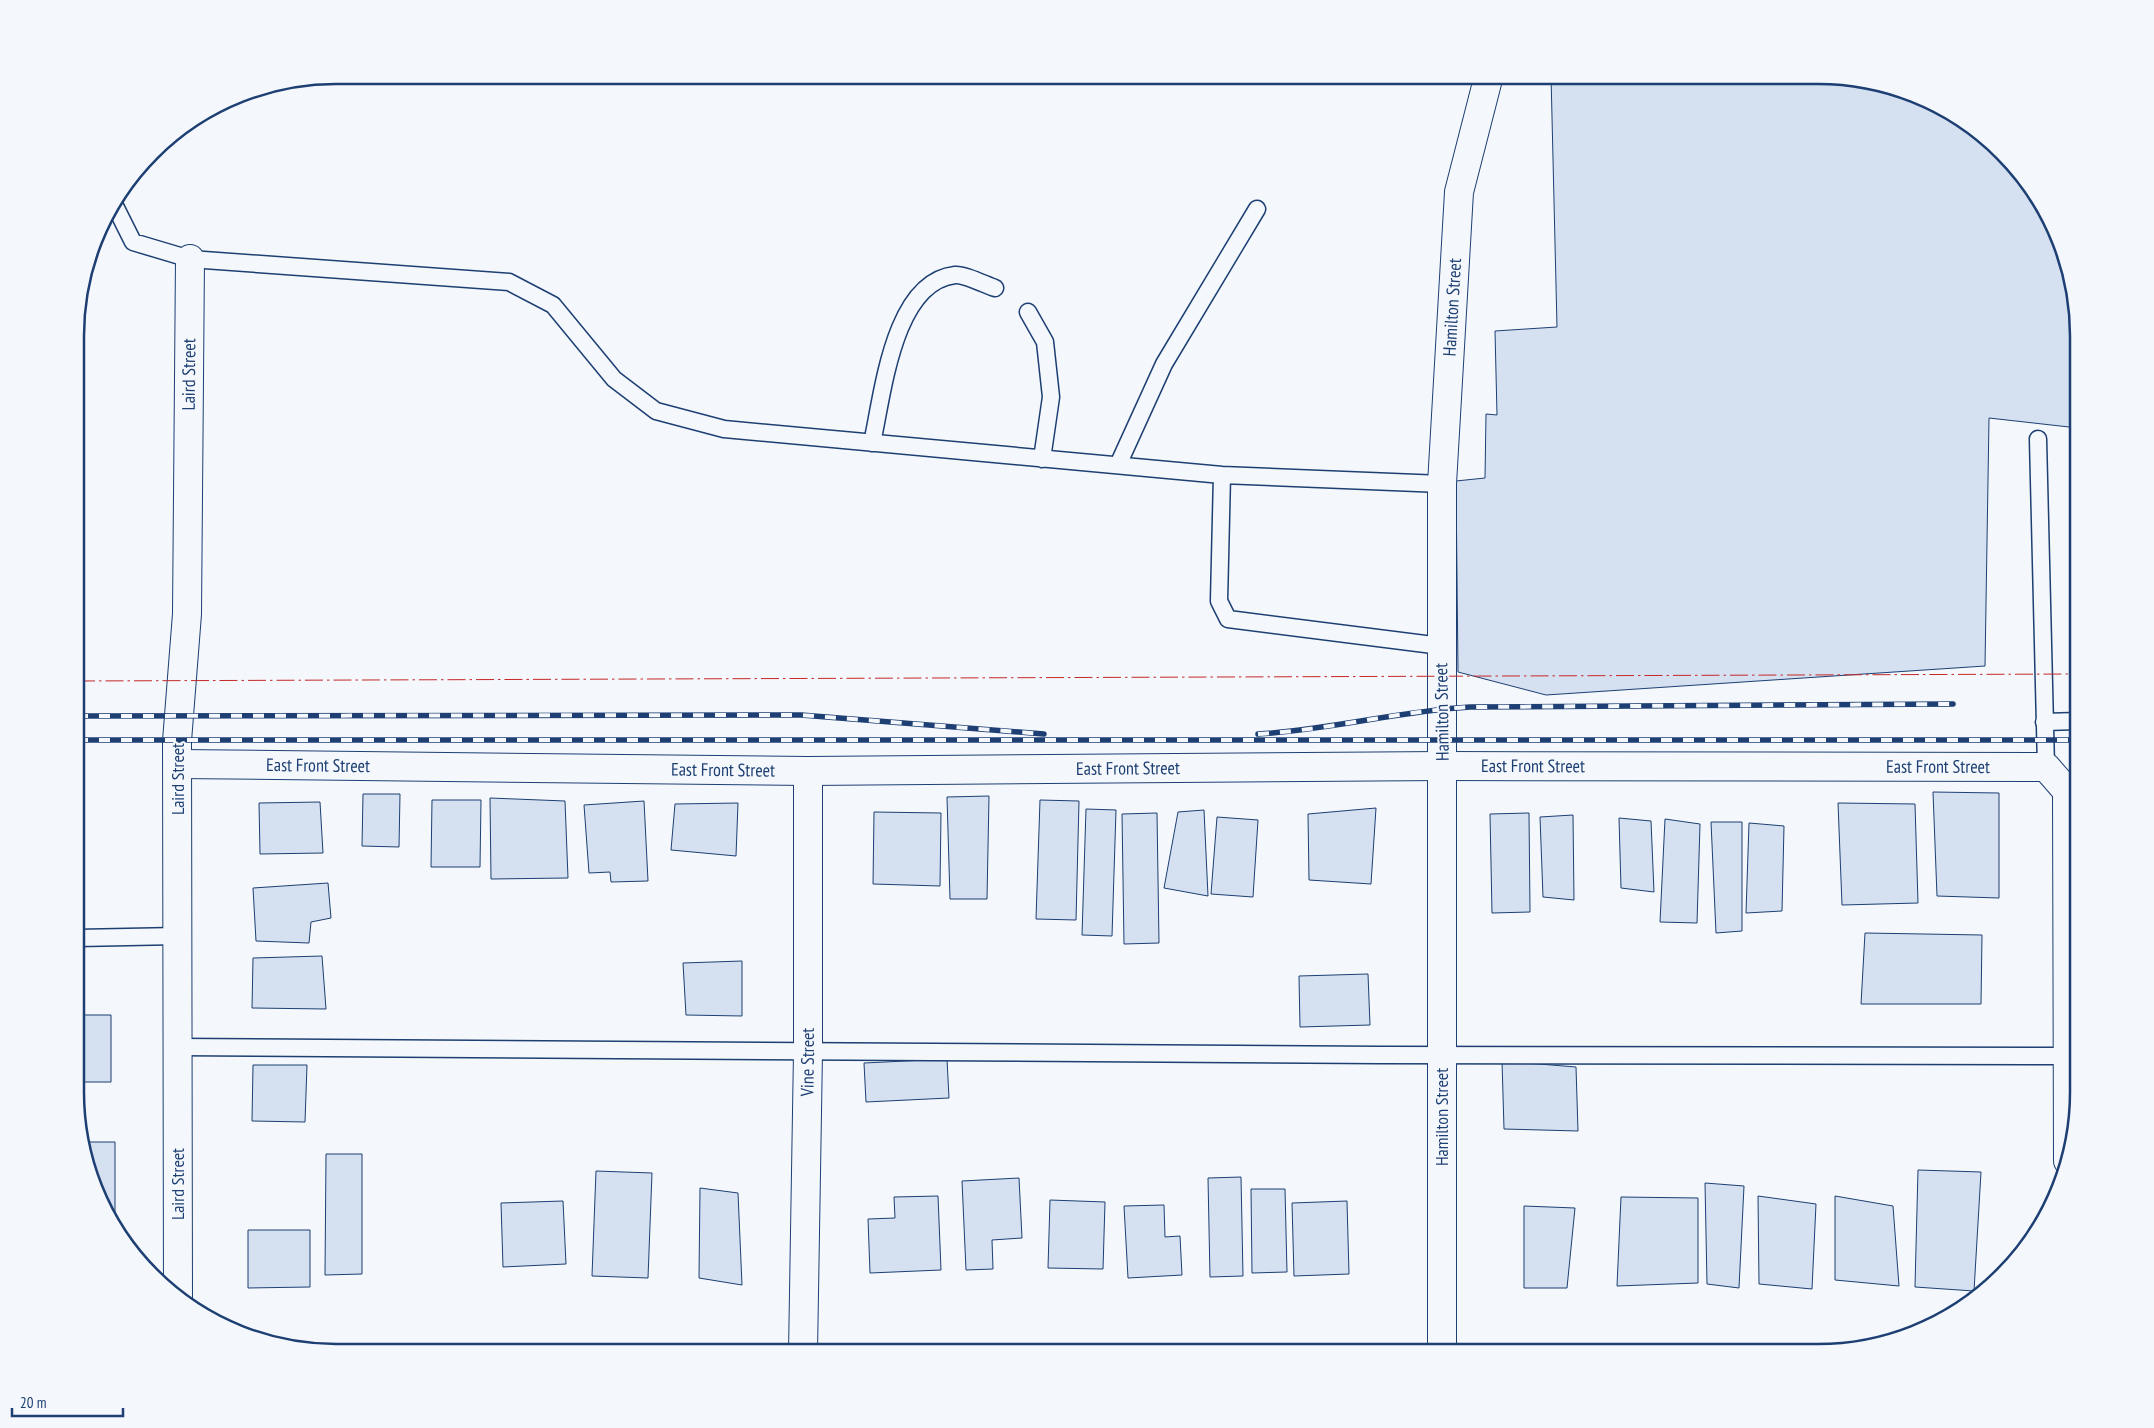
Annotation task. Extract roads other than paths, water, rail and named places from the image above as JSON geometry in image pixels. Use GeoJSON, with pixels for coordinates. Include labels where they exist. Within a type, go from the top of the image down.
{"type":"FeatureCollection","features":[{"type":"Feature","properties":{"kind":"street","name":"Hamilton Street"},"geometry":{"type":"LineString","coordinates":[[1442,1344],[1442,484],[1459,192],[1487,84]]}},
{"type":"Feature","properties":{"kind":"street","name":"Laird Street"},"geometry":{"type":"LineString","coordinates":[[178,1289],[177,741],[187,614],[190,259]]}},
{"type":"Feature","properties":{"kind":"street","name":"East Front Street"},"geometry":{"type":"LineString","coordinates":[[178,764],[808,771],[1443,766],[2046,767]]}},
{"type":"Feature","properties":{"kind":"street"},"geometry":{"type":"LineString","coordinates":[[2046,767],[2067,790],[2070,830]]}},
{"type":"Feature","properties":{"kind":"street","name":"Vine Street"},"geometry":{"type":"LineString","coordinates":[[803,1344],[808,1052],[808,771]]}},
{"type":"Feature","properties":{"kind":"lane"},"geometry":{"type":"LineString","coordinates":[[1118,465],[1164,364],[1256,209]]}},
{"type":"Feature","properties":{"kind":"lane"},"geometry":{"type":"LineString","coordinates":[[117,211],[133,242],[190,259],[509,282],[553,305],[614,379],[656,411],[724,429],[1222,475],[1442,484]]}},
{"type":"Feature","properties":{"kind":"lane"},"geometry":{"type":"LineString","coordinates":[[872,443],[894,340],[914,300],[931,282],[957,275],[995,288]]}},
{"type":"Feature","properties":{"kind":"lane"},"geometry":{"type":"LineString","coordinates":[[1028,312],[1045,342],[1051,397],[1042,459]]}},
{"type":"Feature","properties":{"kind":"lane"},"geometry":{"type":"LineString","coordinates":[[2038,439],[2046,767]]}},
{"type":"Feature","properties":{"kind":"lane"},"geometry":{"type":"LineString","coordinates":[[1222,475],[1219,602],[1228,618],[1441,646]]}},
{"type":"Feature","properties":{"kind":"lane"},"geometry":{"type":"LineString","coordinates":[[2044,722],[2070,721]]}},
{"type":"Feature","properties":{"kind":"lane"},"geometry":{"type":"LineString","coordinates":[[84,938],[178,936]]}},
{"type":"Feature","properties":{"kind":"lane"},"geometry":{"type":"LineString","coordinates":[[177,1047],[808,1052],[2070,1056]]}},
{"type":"Feature","properties":{"kind":"railway"},"geometry":{"type":"LineString","coordinates":[[1258,734],[1311,729],[1417,712],[1470,707],[1953,704]]}},
{"type":"Feature","properties":{"kind":"railway"},"geometry":{"type":"LineString","coordinates":[[84,716],[801,715],[1044,734]]}},
{"type":"Feature","properties":{"kind":"railway"},"geometry":{"type":"LineString","coordinates":[[84,740],[2070,740]]}}]}
